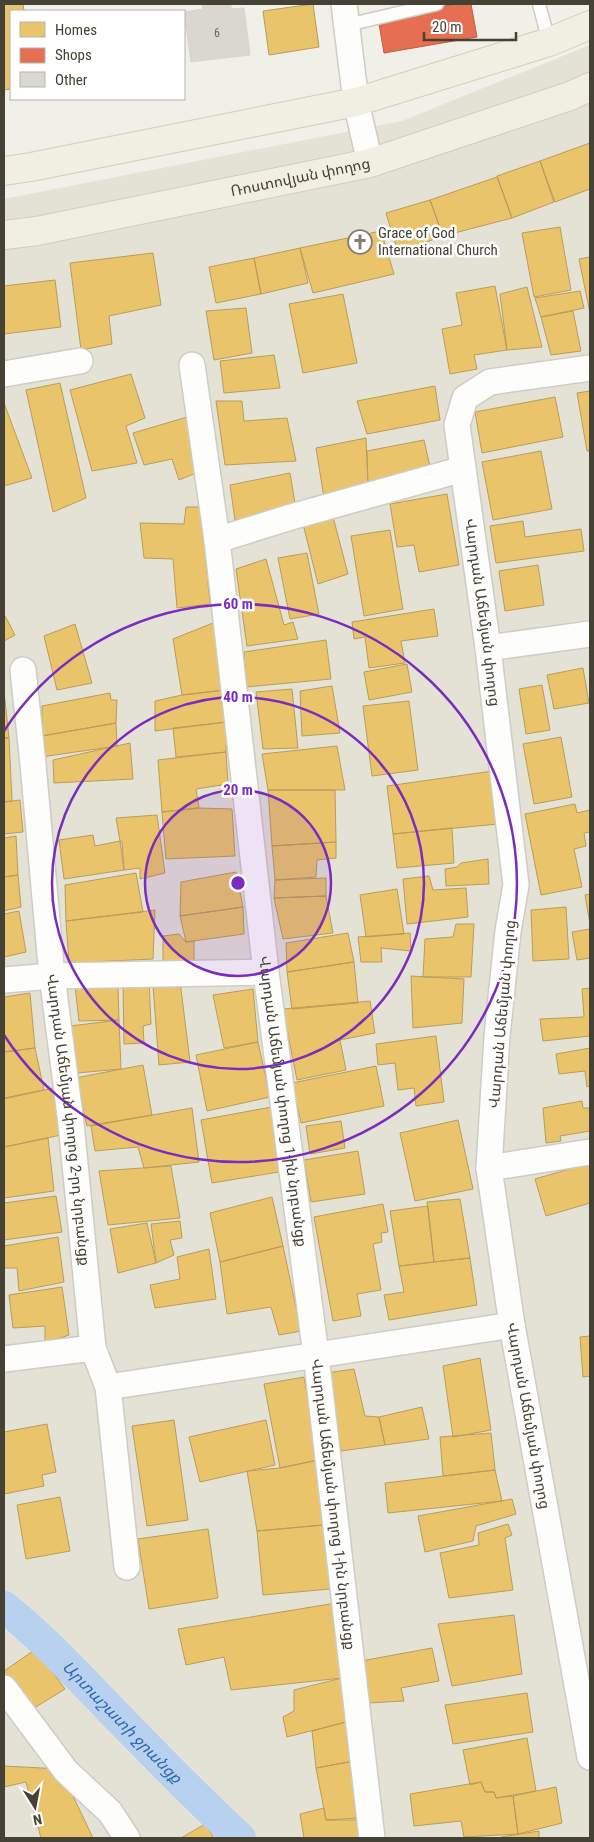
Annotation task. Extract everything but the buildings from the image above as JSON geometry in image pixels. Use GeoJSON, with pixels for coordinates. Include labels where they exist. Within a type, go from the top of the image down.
{"type":"FeatureCollection","features":[{"type":"Feature","properties":{"kind":"main road"},"geometry":{"type":"LineString","coordinates":[[4,171],[356,102],[549,42],[590,24]]}},
{"type":"Feature","properties":{"kind":"main road","name":"Ռոստովյան փողոց"},"geometry":{"type":"LineString","coordinates":[[4,235],[37,231],[370,163],[570,96],[590,87]]}},
{"type":"Feature","properties":{"kind":"street"},"geometry":{"type":"LineString","coordinates":[[345,14],[356,102],[370,163]]}},
{"type":"Feature","properties":{"kind":"street"},"geometry":{"type":"LineString","coordinates":[[4,374],[80,361]]}},
{"type":"Feature","properties":{"kind":"street","name":"Վարդան Աճեմյան փողոց 1-ին նրբանցք"},"geometry":{"type":"LineString","coordinates":[[192,365],[217,540],[266,972],[316,1355],[372,1838]]}},
{"type":"Feature","properties":{"kind":"street","name":"Վարդան Աճեմյան փողոց"},"geometry":{"type":"LineString","coordinates":[[590,368],[490,382],[466,398],[457,425],[488,648],[516,885],[508,931],[497,1036],[489,1168],[512,1325],[590,1757]]}},
{"type":"Feature","properties":{"kind":"street"},"geometry":{"type":"LineString","coordinates":[[217,540],[291,517],[463,469]]}},
{"type":"Feature","properties":{"kind":"street"},"geometry":{"type":"LineString","coordinates":[[488,648],[590,634]]}},
{"type":"Feature","properties":{"kind":"street","name":"Վարդան Աճեմյան փողոց 2-րդ նրբանցք"},"geometry":{"type":"LineString","coordinates":[[23,670],[52,976],[71,1123],[93,1348],[108,1387],[126,1567]]}},
{"type":"Feature","properties":{"kind":"street"},"geometry":{"type":"LineString","coordinates":[[4,980],[52,976],[266,972]]}},
{"type":"Feature","properties":{"kind":"street"},"geometry":{"type":"LineString","coordinates":[[489,1168],[590,1152]]}},
{"type":"Feature","properties":{"kind":"street"},"geometry":{"type":"LineString","coordinates":[[108,1387],[512,1325]]}},
{"type":"Feature","properties":{"kind":"street"},"geometry":{"type":"LineString","coordinates":[[4,1359],[93,1348]]}},
{"type":"Feature","properties":{"kind":"street"},"geometry":{"type":"LineString","coordinates":[[4,1688],[66,1771],[110,1812],[127,1838]]}},
{"type":"Feature","properties":{"kind":"lane"},"geometry":{"type":"LineString","coordinates":[[345,14],[437,4]]}},
{"type":"Feature","properties":{"kind":"lane"},"geometry":{"type":"LineString","coordinates":[[539,4],[549,42]]}},
{"type":"Feature","properties":{"kind":"shaded area"},"geometry":{"type":"Polygon","coordinates":[[[590,45],[590,1838],[4,1838],[4,199],[402,121],[590,45]]]}},
{"type":"Feature","properties":{"kind":"waterway","name":"Արտաշատի ջրանցք"},"geometry":{"type":"LineString","coordinates":[[4,1607],[58,1656],[174,1775],[240,1838]]}},
{"type":"Feature","properties":{"kind":"place","name":"Grace of God International Church"},"geometry":{"type":"Point","coordinates":[360,242]}}]}
